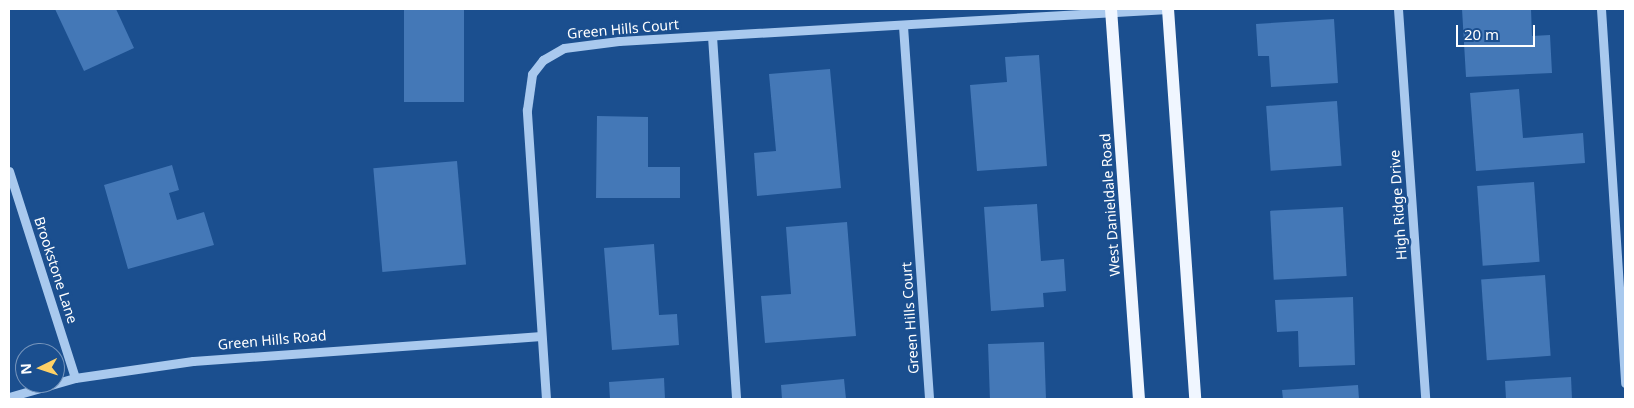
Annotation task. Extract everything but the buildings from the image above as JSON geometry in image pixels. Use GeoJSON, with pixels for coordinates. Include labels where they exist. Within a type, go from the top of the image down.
{"type":"FeatureCollection","features":[{"type":"Feature","properties":{"kind":"main road"},"geometry":{"type":"LineString","coordinates":[[1168,9],[1195,399]]}},
{"type":"Feature","properties":{"kind":"main road","name":"West Danieldale Road"},"geometry":{"type":"LineString","coordinates":[[1111,10],[1140,399]]}},
{"type":"Feature","properties":{"kind":"street","name":"Green Hills Court"},"geometry":{"type":"LineString","coordinates":[[546,399],[527,110],[532,74],[544,60],[564,48],[619,41],[903,26],[1111,10],[1168,9]]}},
{"type":"Feature","properties":{"kind":"street","name":"High Ridge Drive"},"geometry":{"type":"LineString","coordinates":[[1398,9],[1426,399]]}},
{"type":"Feature","properties":{"kind":"street"},"geometry":{"type":"LineString","coordinates":[[1600,9],[1625,383]]}},
{"type":"Feature","properties":{"kind":"street","name":"Green Hills Court"},"geometry":{"type":"LineString","coordinates":[[903,26],[929,399]]}},
{"type":"Feature","properties":{"kind":"street"},"geometry":{"type":"LineString","coordinates":[[712,36],[736,399]]}},
{"type":"Feature","properties":{"kind":"street","name":"Brookstone Lane"},"geometry":{"type":"LineString","coordinates":[[9,171],[75,378]]}},
{"type":"Feature","properties":{"kind":"street","name":"Green Hills Road"},"geometry":{"type":"LineString","coordinates":[[9,397],[75,378],[213,359],[542,336]]}}]}
